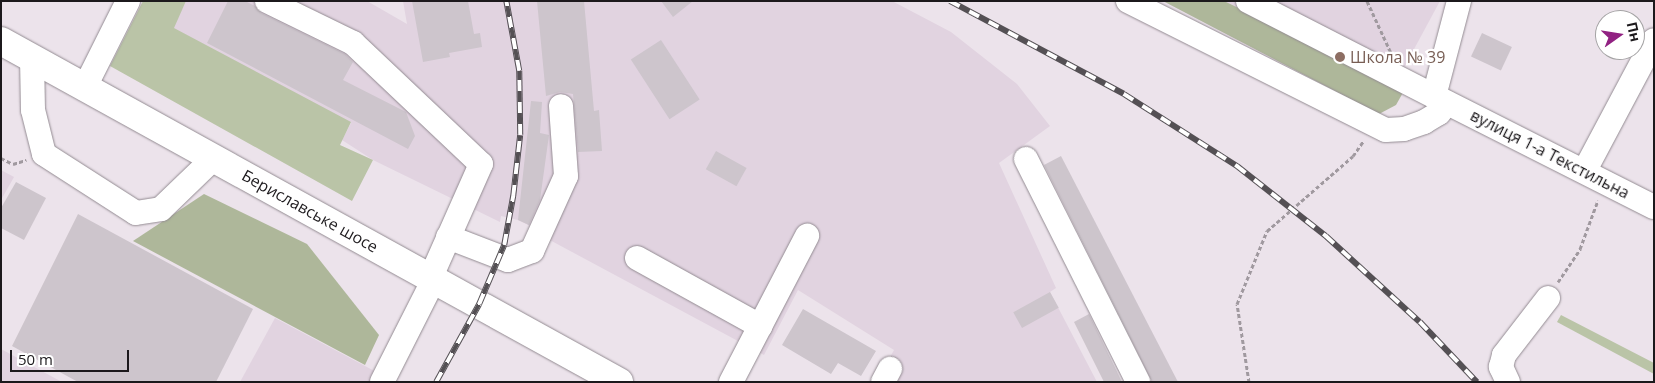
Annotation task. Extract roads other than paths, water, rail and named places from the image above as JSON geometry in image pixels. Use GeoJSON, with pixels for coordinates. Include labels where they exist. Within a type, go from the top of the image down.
{"type":"FeatureCollection","features":[{"type":"Feature","properties":{"kind":"main road","name":"Бериславське шосе"},"geometry":{"type":"LineString","coordinates":[[1,41],[618,382]]}},
{"type":"Feature","properties":{"kind":"street"},"geometry":{"type":"LineString","coordinates":[[85,87],[128,1]]}},
{"type":"Feature","properties":{"kind":"street"},"geometry":{"type":"LineString","coordinates":[[267,1],[353,43],[481,164],[432,278],[382,382]]}},
{"type":"Feature","properties":{"kind":"street"},"geometry":{"type":"LineString","coordinates":[[1128,1],[1386,130],[1404,129],[1424,122],[1439,113],[1459,1]]}},
{"type":"Feature","properties":{"kind":"street","name":"вулиця 1-а Текстильна"},"geometry":{"type":"LineString","coordinates":[[1248,1],[1654,207]]}},
{"type":"Feature","properties":{"kind":"street"},"geometry":{"type":"LineString","coordinates":[[1595,176],[1654,40]]}},
{"type":"Feature","properties":{"kind":"street"},"geometry":{"type":"LineString","coordinates":[[32,58],[33,110],[44,154],[136,213],[160,209],[214,158]]}},
{"type":"Feature","properties":{"kind":"street"},"geometry":{"type":"LineString","coordinates":[[448,237],[508,260],[532,251],[566,176],[562,106]]}},
{"type":"Feature","properties":{"kind":"street"},"geometry":{"type":"LineString","coordinates":[[1026,159],[1138,382]]}},
{"type":"Feature","properties":{"kind":"street"},"geometry":{"type":"LineString","coordinates":[[731,382],[807,236]]}},
{"type":"Feature","properties":{"kind":"street"},"geometry":{"type":"LineString","coordinates":[[637,258],[760,326]]}},
{"type":"Feature","properties":{"kind":"street"},"geometry":{"type":"LineString","coordinates":[[1508,382],[1501,367],[1504,355],[1548,298]]}},
{"type":"Feature","properties":{"kind":"railway"},"geometry":{"type":"LineString","coordinates":[[436,382],[479,304],[504,245],[513,196],[520,135],[519,71],[506,1]]}},
{"type":"Feature","properties":{"kind":"railway"},"geometry":{"type":"LineString","coordinates":[[950,1],[1124,94],[1237,166],[1326,236],[1420,322],[1477,382]]}},
{"type":"Feature","properties":{"kind":"place","name":"Школа № 39"},"geometry":{"type":"Point","coordinates":[1340,57]}}]}
